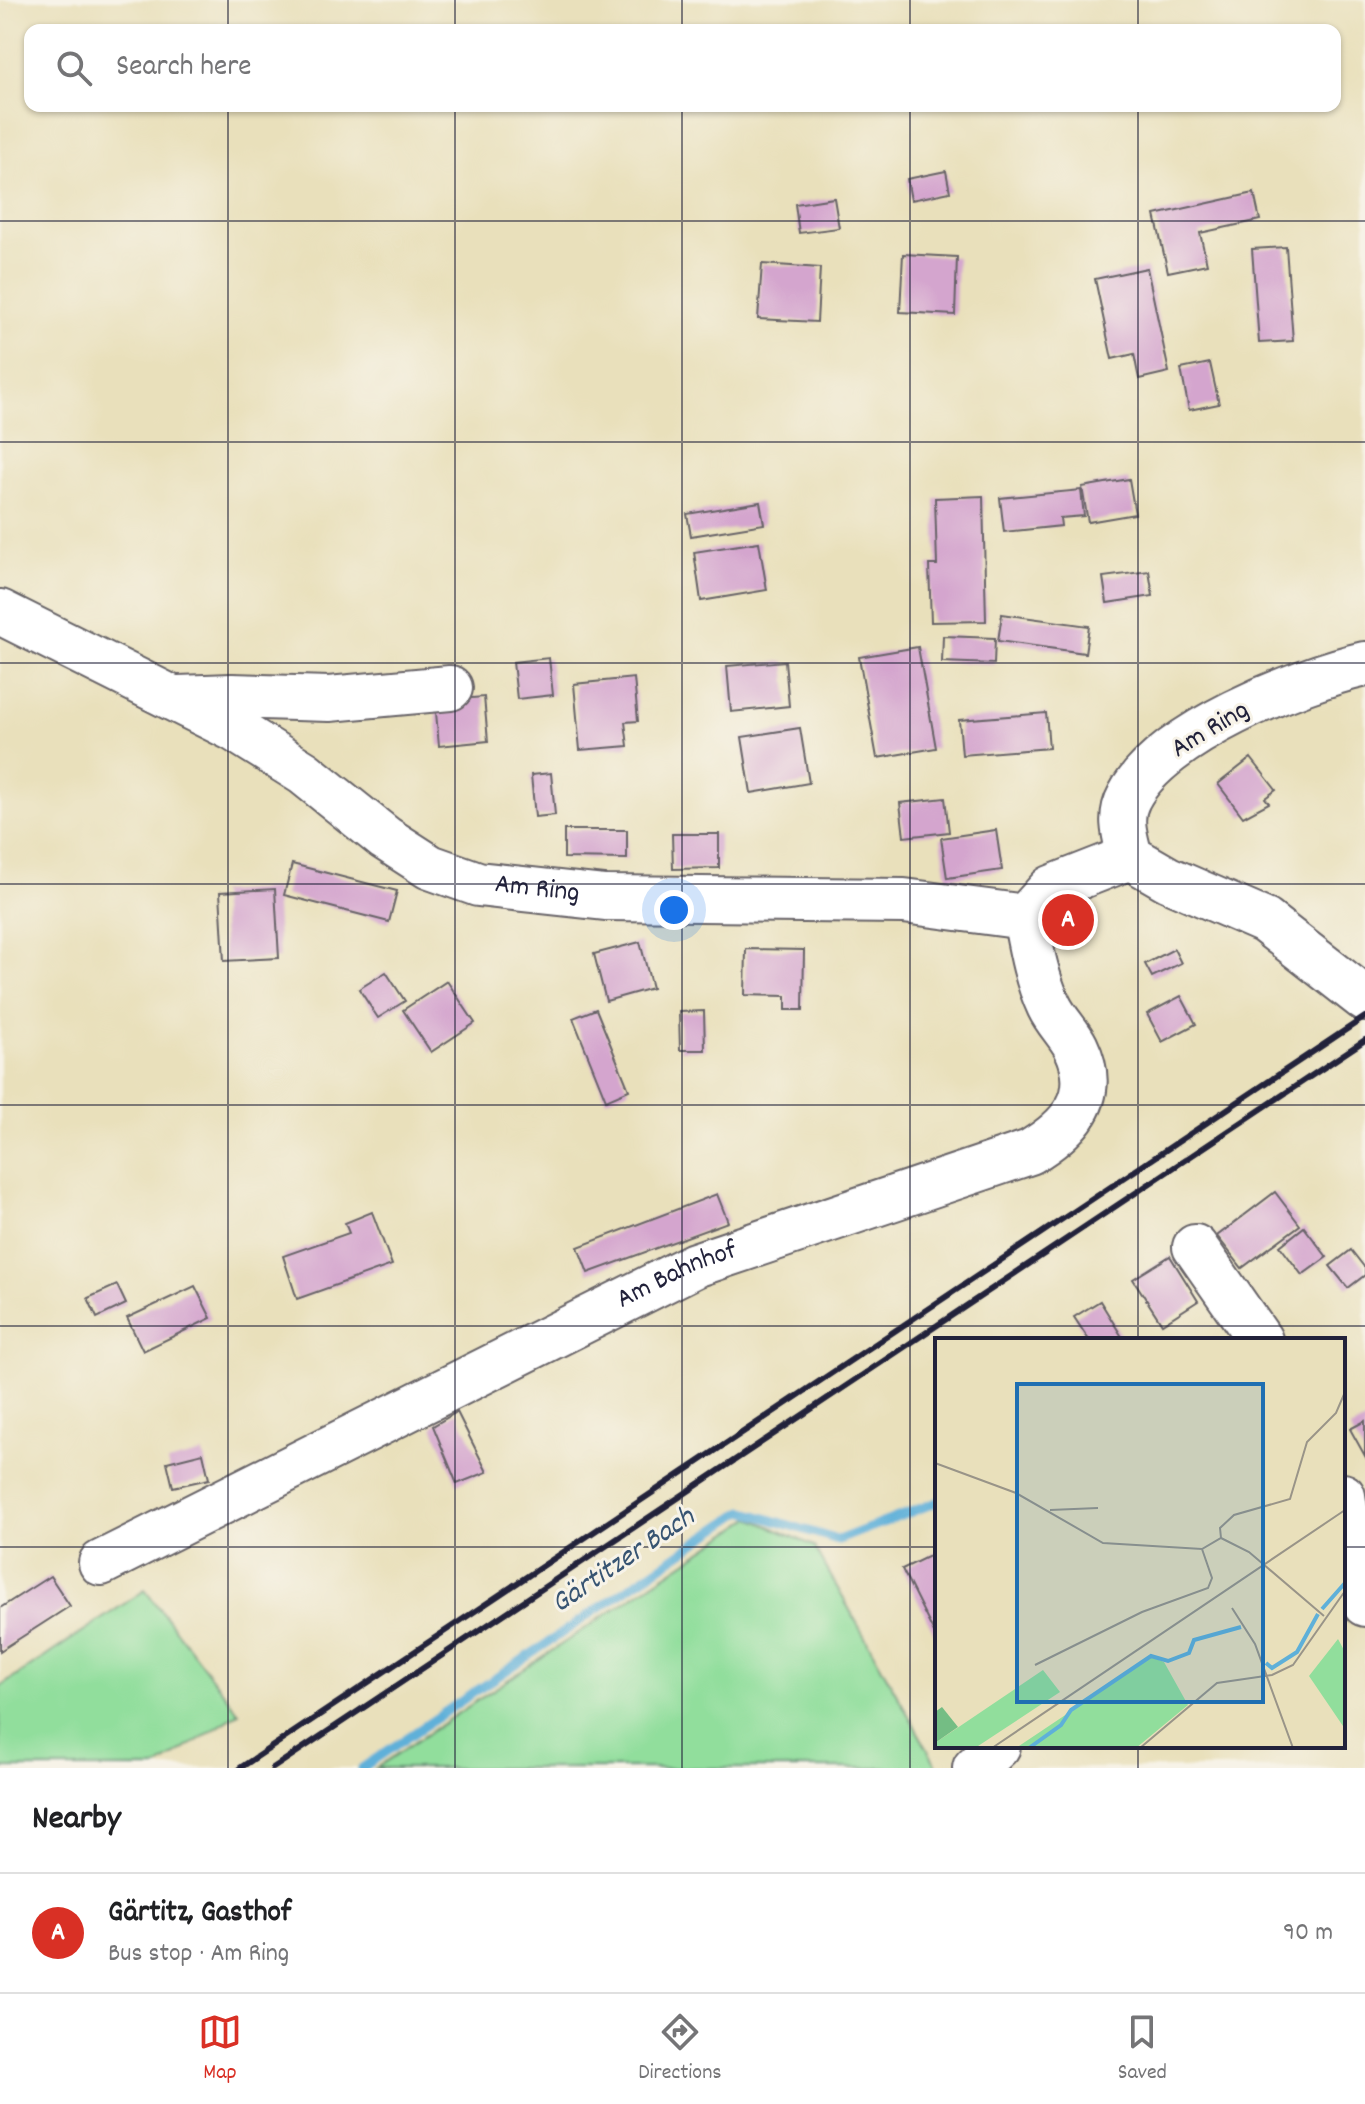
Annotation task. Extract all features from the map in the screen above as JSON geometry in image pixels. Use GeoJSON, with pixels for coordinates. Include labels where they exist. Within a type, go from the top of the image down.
{"type":"FeatureCollection","features":[{"type":"Feature","properties":{"kind":"street","name":"Am Ring"},"geometry":{"type":"LineString","coordinates":[[0,612],[234,729],[304,773],[385,838],[430,867],[478,884],[605,898],[904,901],[1025,917]]}},
{"type":"Feature","properties":{"kind":"street","name":"Am Ring"},"geometry":{"type":"LineString","coordinates":[[1130,857],[1122,824],[1128,798],[1143,778],[1178,747],[1231,715],[1333,671],[1365,664]]}},
{"type":"Feature","properties":{"kind":"street"},"geometry":{"type":"LineString","coordinates":[[177,698],[329,699],[450,688]]}},
{"type":"Feature","properties":{"kind":"street"},"geometry":{"type":"LineString","coordinates":[[1025,917],[1051,888],[1130,857],[1168,879],[1265,921],[1365,999]]}},
{"type":"Feature","properties":{"kind":"street","name":"Am Bahnhof"},"geometry":{"type":"LineString","coordinates":[[101,1563],[695,1265],[1030,1152],[1060,1133],[1080,1108],[1084,1081],[1077,1049],[1050,1009],[1037,976],[1025,917]]}},
{"type":"Feature","properties":{"kind":"street"},"geometry":{"type":"LineString","coordinates":[[1195,1247],[1259,1338]]}},
{"type":"Feature","properties":{"kind":"street"},"geometry":{"type":"LineString","coordinates":[[975,1768],[996,1748]]}},
{"type":"Feature","properties":{"kind":"green space"},"geometry":{"type":"Polygon","coordinates":[[[751,1518],[814,1546],[938,1768],[376,1768],[751,1518]]]}},
{"type":"Feature","properties":{"kind":"green space"},"geometry":{"type":"Polygon","coordinates":[[[145,1590],[239,1713],[156,1768],[0,1768],[0,1687],[145,1590]]]}},
{"type":"Feature","properties":{"kind":"building"},"geometry":{"type":"Polygon","coordinates":[[[946,171],[950,192],[911,200],[907,179],[946,171]]]}},
{"type":"Feature","properties":{"kind":"building"},"geometry":{"type":"Polygon","coordinates":[[[1254,193],[1260,220],[1200,233],[1207,264],[1168,272],[1155,215],[1254,193]]]}},
{"type":"Feature","properties":{"kind":"building"},"geometry":{"type":"Polygon","coordinates":[[[834,198],[839,228],[799,233],[795,204],[834,198]]]}},
{"type":"Feature","properties":{"kind":"building"},"geometry":{"type":"Polygon","coordinates":[[[1286,247],[1293,341],[1259,343],[1252,249],[1286,247]]]}},
{"type":"Feature","properties":{"kind":"building"},"geometry":{"type":"Polygon","coordinates":[[[903,254],[957,257],[955,315],[900,312],[903,254]]]}},
{"type":"Feature","properties":{"kind":"building"},"geometry":{"type":"Polygon","coordinates":[[[762,264],[820,268],[817,322],[758,319],[762,264]]]}},
{"type":"Feature","properties":{"kind":"building"},"geometry":{"type":"Polygon","coordinates":[[[1147,268],[1169,372],[1139,379],[1134,354],[1112,359],[1095,279],[1147,268]]]}},
{"type":"Feature","properties":{"kind":"building"},"geometry":{"type":"Polygon","coordinates":[[[1210,363],[1219,404],[1189,410],[1181,369],[1210,363]]]}},
{"type":"Feature","properties":{"kind":"building"},"geometry":{"type":"Polygon","coordinates":[[[1129,479],[1135,514],[1088,522],[1082,487],[1129,479]]]}},
{"type":"Feature","properties":{"kind":"building"},"geometry":{"type":"Polygon","coordinates":[[[1081,490],[1084,516],[1060,518],[1061,526],[1004,532],[1000,498],[1081,490]]]}},
{"type":"Feature","properties":{"kind":"building"},"geometry":{"type":"Polygon","coordinates":[[[983,496],[986,621],[931,622],[929,565],[937,565],[935,498],[983,496]]]}},
{"type":"Feature","properties":{"kind":"building"},"geometry":{"type":"Polygon","coordinates":[[[760,502],[764,524],[691,536],[687,514],[760,502]]]}},
{"type":"Feature","properties":{"kind":"building"},"geometry":{"type":"Polygon","coordinates":[[[759,542],[767,590],[701,601],[694,552],[759,542]]]}},
{"type":"Feature","properties":{"kind":"building"},"geometry":{"type":"Polygon","coordinates":[[[1149,571],[1153,596],[1107,603],[1103,577],[1149,571]]]}},
{"type":"Feature","properties":{"kind":"building"},"geometry":{"type":"Polygon","coordinates":[[[1002,614],[1089,626],[1085,653],[998,641],[1002,614]]]}},
{"type":"Feature","properties":{"kind":"building"},"geometry":{"type":"Polygon","coordinates":[[[943,636],[995,638],[994,664],[942,662],[943,636]]]}},
{"type":"Feature","properties":{"kind":"building"},"geometry":{"type":"Polygon","coordinates":[[[918,647],[936,748],[877,758],[859,657],[918,647]]]}},
{"type":"Feature","properties":{"kind":"building"},"geometry":{"type":"Polygon","coordinates":[[[549,658],[553,695],[517,699],[513,662],[549,658]]]}},
{"type":"Feature","properties":{"kind":"building"},"geometry":{"type":"Polygon","coordinates":[[[785,661],[789,706],[731,712],[727,666],[785,661]]]}},
{"type":"Feature","properties":{"kind":"building"},"geometry":{"type":"Polygon","coordinates":[[[634,678],[638,721],[625,722],[628,746],[580,750],[574,684],[634,678]]]}},
{"type":"Feature","properties":{"kind":"building"},"geometry":{"type":"Polygon","coordinates":[[[484,697],[488,741],[439,746],[435,701],[484,697]]]}},
{"type":"Feature","properties":{"kind":"building"},"geometry":{"type":"Polygon","coordinates":[[[1046,713],[1049,748],[962,755],[959,720],[1046,713]]]}},
{"type":"Feature","properties":{"kind":"building"},"geometry":{"type":"Polygon","coordinates":[[[800,728],[809,783],[751,793],[742,737],[800,728]]]}},
{"type":"Feature","properties":{"kind":"building"},"geometry":{"type":"Polygon","coordinates":[[[1251,758],[1276,790],[1265,798],[1269,803],[1243,817],[1218,784],[1251,758]]]}},
{"type":"Feature","properties":{"kind":"building"},"geometry":{"type":"Polygon","coordinates":[[[551,773],[555,815],[535,817],[531,775],[551,773]]]}},
{"type":"Feature","properties":{"kind":"building"},"geometry":{"type":"Polygon","coordinates":[[[945,798],[949,832],[904,837],[900,803],[945,798]]]}},
{"type":"Feature","properties":{"kind":"building"},"geometry":{"type":"Polygon","coordinates":[[[564,830],[627,830],[627,859],[564,858],[564,830]]]}},
{"type":"Feature","properties":{"kind":"building"},"geometry":{"type":"Polygon","coordinates":[[[996,830],[1002,870],[947,878],[941,838],[996,830]]]}},
{"type":"Feature","properties":{"kind":"building"},"geometry":{"type":"Polygon","coordinates":[[[672,834],[719,834],[719,868],[673,869],[672,834]]]}},
{"type":"Feature","properties":{"kind":"building"},"geometry":{"type":"Polygon","coordinates":[[[292,864],[397,891],[389,922],[284,895],[292,864]]]}},
{"type":"Feature","properties":{"kind":"building"},"geometry":{"type":"Polygon","coordinates":[[[275,889],[279,958],[224,961],[220,892],[275,889]]]}},
{"type":"Feature","properties":{"kind":"building"},"geometry":{"type":"Polygon","coordinates":[[[640,942],[652,988],[606,1001],[594,954],[640,942]]]}},
{"type":"Feature","properties":{"kind":"building"},"geometry":{"type":"Polygon","coordinates":[[[746,949],[804,950],[803,1010],[786,1010],[786,996],[745,995],[746,949]]]}},
{"type":"Feature","properties":{"kind":"building"},"geometry":{"type":"Polygon","coordinates":[[[1174,949],[1181,963],[1152,977],[1145,964],[1174,949]]]}},
{"type":"Feature","properties":{"kind":"building"},"geometry":{"type":"Polygon","coordinates":[[[386,972],[405,1001],[378,1018],[359,989],[386,972]]]}},
{"type":"Feature","properties":{"kind":"building"},"geometry":{"type":"Polygon","coordinates":[[[447,981],[475,1023],[431,1052],[403,1010],[447,981]]]}},
{"type":"Feature","properties":{"kind":"building"},"geometry":{"type":"Polygon","coordinates":[[[1181,996],[1196,1024],[1162,1042],[1147,1014],[1181,996]]]}},
{"type":"Feature","properties":{"kind":"building"},"geometry":{"type":"Polygon","coordinates":[[[596,1009],[629,1090],[606,1100],[573,1018],[596,1009]]]}},
{"type":"Feature","properties":{"kind":"building"},"geometry":{"type":"Polygon","coordinates":[[[704,1011],[705,1050],[680,1050],[679,1012],[704,1011]]]}},
{"type":"Feature","properties":{"kind":"building"},"geometry":{"type":"Polygon","coordinates":[[[1275,1192],[1300,1225],[1242,1268],[1217,1236],[1275,1192]]]}},
{"type":"Feature","properties":{"kind":"building"},"geometry":{"type":"Polygon","coordinates":[[[717,1194],[728,1222],[588,1273],[578,1247],[717,1194]]]}},
{"type":"Feature","properties":{"kind":"building"},"geometry":{"type":"Polygon","coordinates":[[[372,1212],[392,1265],[297,1299],[283,1256],[349,1233],[345,1223],[372,1212]]]}},
{"type":"Feature","properties":{"kind":"building"},"geometry":{"type":"Polygon","coordinates":[[[1304,1227],[1327,1257],[1302,1275],[1280,1246],[1304,1227]]]}},
{"type":"Feature","properties":{"kind":"building"},"geometry":{"type":"Polygon","coordinates":[[[1351,1250],[1365,1268],[1365,1275],[1348,1288],[1330,1266],[1351,1250]]]}},
{"type":"Feature","properties":{"kind":"building"},"geometry":{"type":"Polygon","coordinates":[[[1170,1256],[1198,1301],[1162,1324],[1133,1279],[1170,1256]]]}},
{"type":"Feature","properties":{"kind":"building"},"geometry":{"type":"Polygon","coordinates":[[[117,1285],[126,1304],[97,1318],[88,1298],[117,1285]]]}},
{"type":"Feature","properties":{"kind":"building"},"geometry":{"type":"Polygon","coordinates":[[[195,1286],[211,1318],[143,1351],[127,1318],[195,1286]]]}},
{"type":"Feature","properties":{"kind":"building"},"geometry":{"type":"Polygon","coordinates":[[[1100,1301],[1123,1338],[1088,1338],[1074,1317],[1100,1301]]]}},
{"type":"Feature","properties":{"kind":"building"},"geometry":{"type":"Polygon","coordinates":[[[457,1412],[487,1472],[457,1484],[433,1426],[457,1412]]]}},
{"type":"Feature","properties":{"kind":"building"},"geometry":{"type":"Polygon","coordinates":[[[1365,1421],[1365,1456],[1350,1429],[1365,1421]]]}},
{"type":"Feature","properties":{"kind":"building"},"geometry":{"type":"Polygon","coordinates":[[[203,1453],[209,1479],[173,1487],[167,1462],[203,1453]]]}},
{"type":"Feature","properties":{"kind":"building"},"geometry":{"type":"Polygon","coordinates":[[[935,1553],[935,1635],[902,1569],[935,1553]]]}},
{"type":"Feature","properties":{"kind":"building"},"geometry":{"type":"Polygon","coordinates":[[[50,1576],[70,1606],[0,1651],[0,1608],[50,1576]]]}},
{"type":"Feature","properties":{"kind":"waterway","name":"Gärtitzer Bach"},"geometry":{"type":"LineString","coordinates":[[362,1768],[743,1511],[838,1540],[935,1503]]}},
{"type":"Feature","properties":{"kind":"railway"},"geometry":{"type":"LineString","coordinates":[[240,1768],[1365,1017]]}},
{"type":"Feature","properties":{"kind":"railway"},"geometry":{"type":"LineString","coordinates":[[273,1768],[1365,1040]]}},
{"type":"Feature","properties":{"kind":"place","name":"Gärtitz, Gasthof"},"geometry":{"type":"Point","coordinates":[1068,920]}}]}
